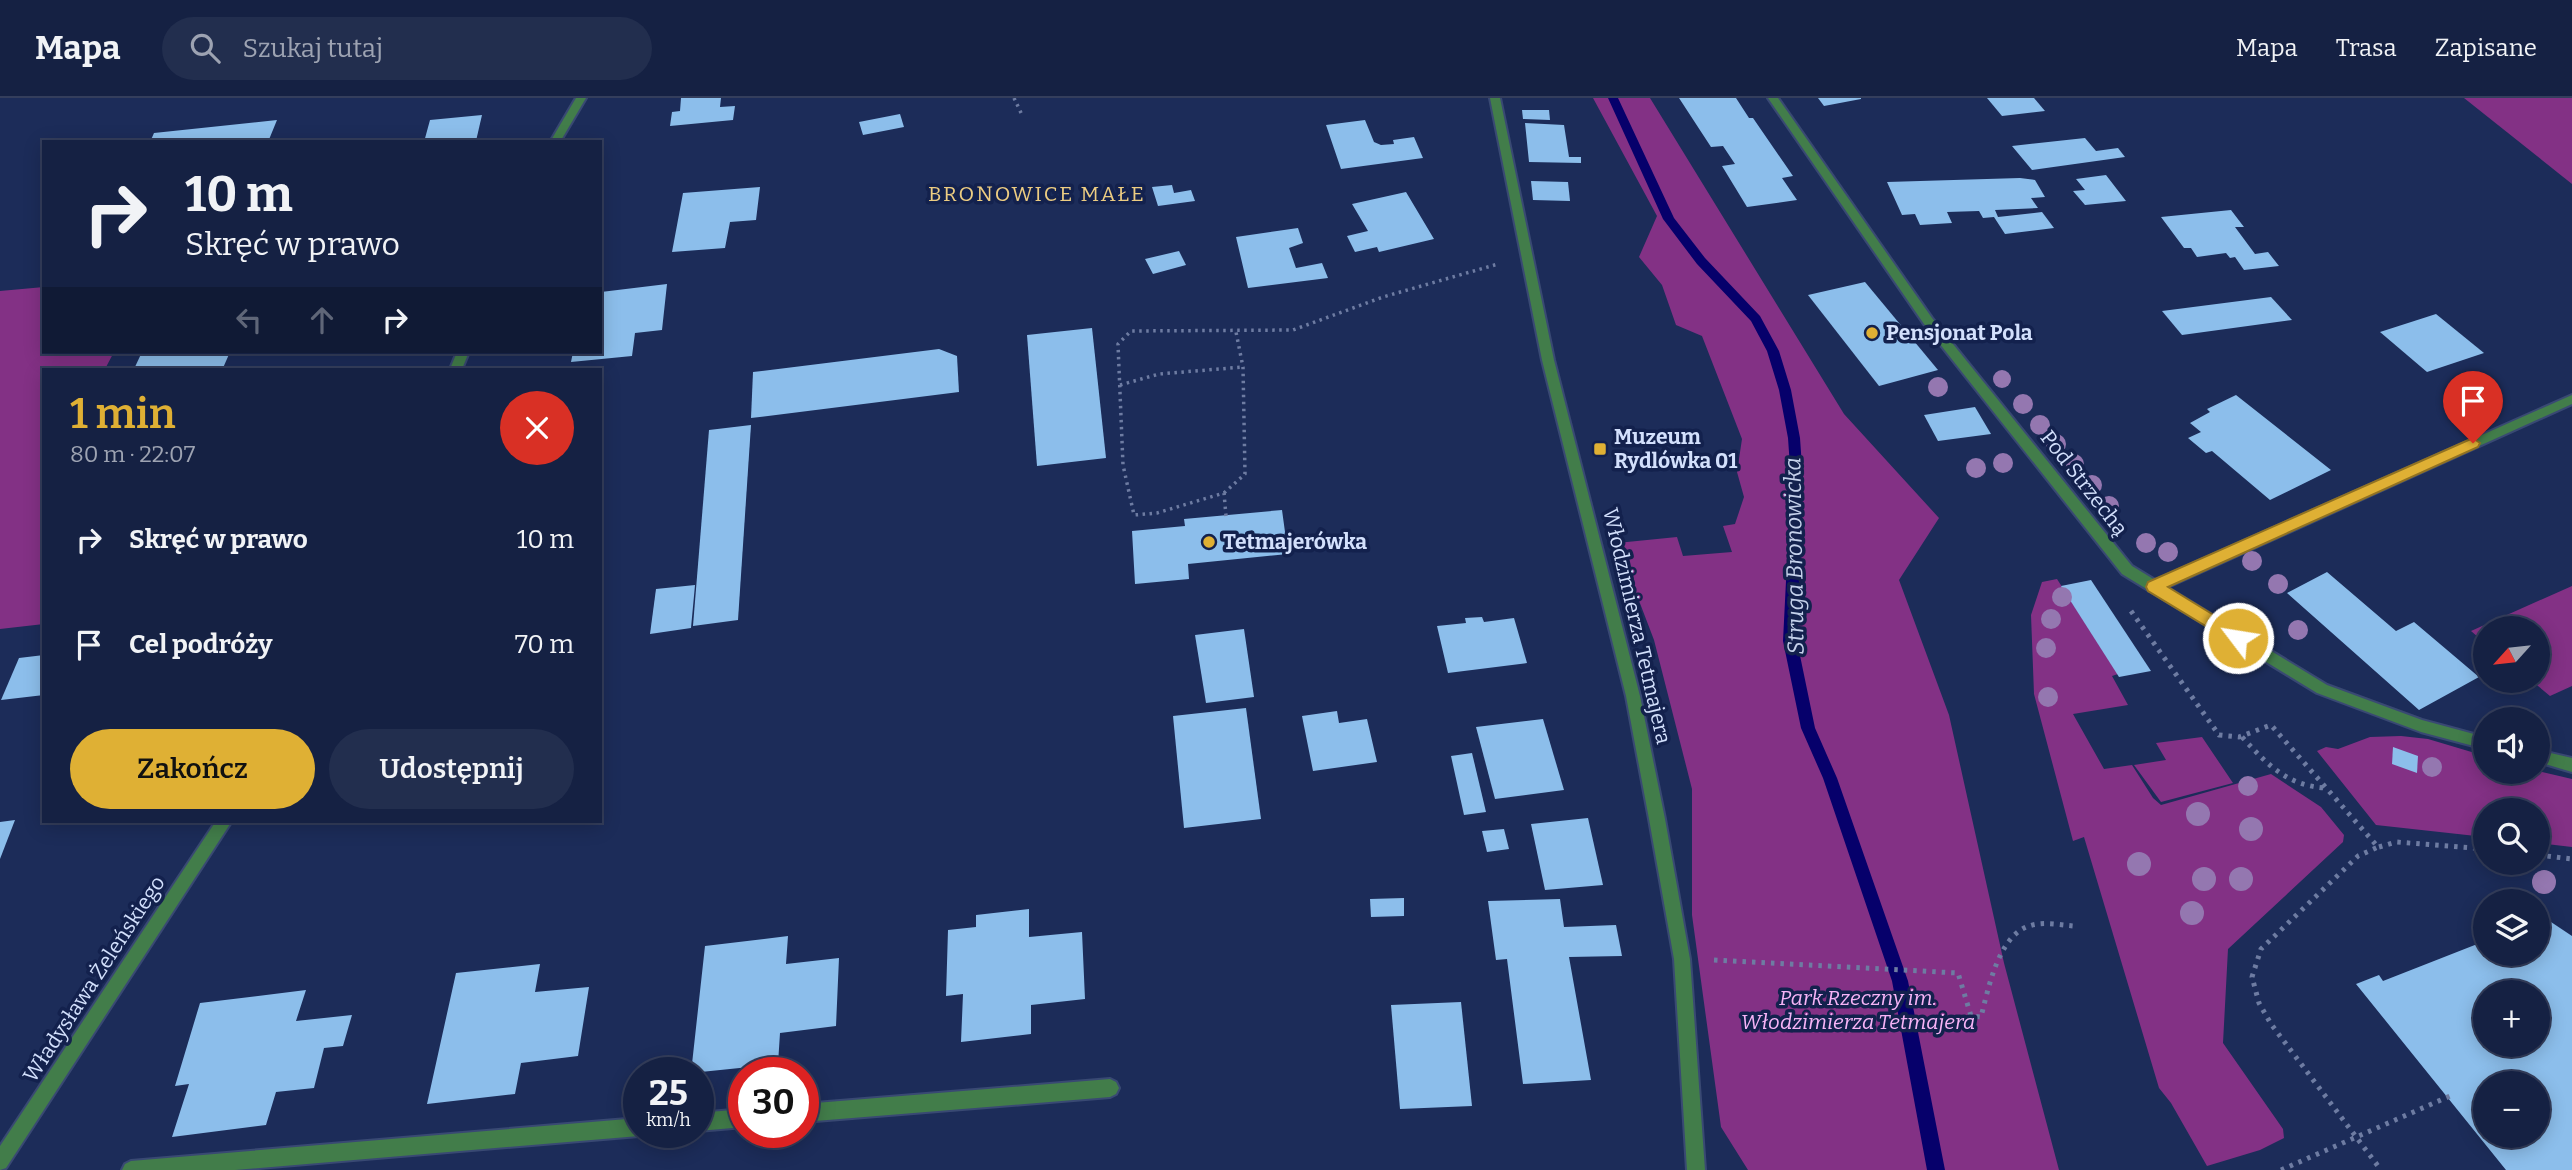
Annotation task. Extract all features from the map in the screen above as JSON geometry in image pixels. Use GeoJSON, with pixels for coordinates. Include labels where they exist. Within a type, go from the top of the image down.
{"type":"FeatureCollection","features":[{"type":"Feature","properties":{"kind":"street"},"geometry":{"type":"LineString","coordinates":[[556,140],[581,98]]}},
{"type":"Feature","properties":{"kind":"street","name":"Włodzimierza Tetmajera"},"geometry":{"type":"LineString","coordinates":[[1494,98],[1551,373],[1633,696],[1657,819],[1682,958],[1696,1170]]}},
{"type":"Feature","properties":{"kind":"street","name":"Pod Strzechą"},"geometry":{"type":"LineString","coordinates":[[1773,98],[1928,321],[2127,570],[2322,689],[2421,726],[2473,740]]}},
{"type":"Feature","properties":{"kind":"street"},"geometry":{"type":"LineString","coordinates":[[2154,587],[2571,399]]}},
{"type":"Feature","properties":{"kind":"street"},"geometry":{"type":"LineString","coordinates":[[2550,759],[2572,765]]}},
{"type":"Feature","properties":{"kind":"street","name":"Władysława Żeleńskiego"},"geometry":{"type":"LineString","coordinates":[[0,1162],[224,823]]}},
{"type":"Feature","properties":{"kind":"street"},"geometry":{"type":"LineString","coordinates":[[819,1112],[1110,1088]]}},
{"type":"Feature","properties":{"kind":"street"},"geometry":{"type":"LineString","coordinates":[[131,1170],[623,1128]]}},
{"type":"Feature","properties":{"kind":"path"},"geometry":{"type":"LineString","coordinates":[[1014,98],[1023,117]]}},
{"type":"Feature","properties":{"kind":"path"},"geometry":{"type":"LineString","coordinates":[[1236,332],[1243,367],[1245,474],[1224,493],[1157,513],[1134,515],[1123,465],[1118,344],[1130,331],[1293,330],[1383,297],[1510,261]]}},
{"type":"Feature","properties":{"kind":"path"},"geometry":{"type":"LineString","coordinates":[[1120,385],[1159,374],[1243,367]]}},
{"type":"Feature","properties":{"kind":"path"},"geometry":{"type":"LineString","coordinates":[[1224,493],[1226,516]]}},
{"type":"Feature","properties":{"kind":"path"},"geometry":{"type":"LineString","coordinates":[[2126,605],[2218,735],[2227,738],[2242,737],[2271,725],[2378,847]]}},
{"type":"Feature","properties":{"kind":"path"},"geometry":{"type":"LineString","coordinates":[[2242,737],[2283,778],[2296,786],[2327,788]]}},
{"type":"Feature","properties":{"kind":"path"},"geometry":{"type":"LineString","coordinates":[[2381,1170],[2259,1003],[2252,977],[2255,961],[2270,940],[2358,856],[2396,842],[2473,848]]}},
{"type":"Feature","properties":{"kind":"path"},"geometry":{"type":"LineString","coordinates":[[2550,856],[2572,859]]}},
{"type":"Feature","properties":{"kind":"path"},"geometry":{"type":"LineString","coordinates":[[1735,961],[1958,973],[1971,1016],[1981,1017],[2006,946],[2018,932],[2028,925],[2074,926]]}},
{"type":"Feature","properties":{"kind":"path"},"geometry":{"type":"LineString","coordinates":[[2281,1170],[2450,1096]]}},
{"type":"Feature","properties":{"kind":"green space","name":"Park Rzeczny im. Włodzimierza Tetmajera"},"geometry":{"type":"Polygon","coordinates":[[[1593,98],[1650,98],[1844,414],[1939,518],[1899,580],[1949,715],[2004,963],[2059,1170],[1748,1170],[1721,1127],[1692,915],[1692,789],[1654,640],[1617,543],[1677,537],[1683,556],[1732,552],[1723,526],[1735,524],[1744,497],[1737,472],[1742,439],[1702,336],[1676,325],[1662,285],[1639,257],[1657,216],[1593,98]]]}},
{"type":"Feature","properties":{"kind":"green space"},"geometry":{"type":"Polygon","coordinates":[[[2464,98],[2572,98],[2572,184],[2464,98]]]}},
{"type":"Feature","properties":{"kind":"green space"},"geometry":{"type":"Polygon","coordinates":[[[42,287],[42,354],[113,354],[106,368],[42,368],[42,624],[0,629],[0,291],[42,287]]]}},
{"type":"Feature","properties":{"kind":"green space"},"geometry":{"type":"Polygon","coordinates":[[[2057,579],[2118,674],[2112,676],[2128,705],[2073,714],[2104,769],[2132,765],[2153,798],[2161,805],[2271,774],[2321,807],[2344,835],[2343,842],[2228,949],[2223,1043],[2283,1129],[2284,1138],[2260,1150],[2207,1166],[2171,1103],[2159,1088],[2084,837],[2073,841],[2034,694],[2031,615],[2042,582],[2057,579]]]}},
{"type":"Feature","properties":{"kind":"green space"},"geometry":{"type":"Polygon","coordinates":[[[2572,586],[2572,686],[2550,696],[2546,693],[2550,693],[2550,616],[2505,616],[2572,586]]]}},
{"type":"Feature","properties":{"kind":"green space"},"geometry":{"type":"Polygon","coordinates":[[[2202,737],[2233,783],[2161,802],[2134,765],[2166,760],[2156,743],[2202,737]]]}},
{"type":"Feature","properties":{"kind":"green space"},"geometry":{"type":"Polygon","coordinates":[[[2370,737],[2428,739],[2473,752],[2473,784],[2550,784],[2550,774],[2572,779],[2572,847],[2550,844],[2550,798],[2473,798],[2473,836],[2376,825],[2317,751],[2326,747],[2338,749],[2370,737]]]}},
{"type":"Feature","properties":{"kind":"building"},"geometry":{"type":"Polygon","coordinates":[[[681,98],[721,98],[720,107],[735,106],[733,120],[670,126],[672,112],[680,111],[681,98]]]}},
{"type":"Feature","properties":{"kind":"building"},"geometry":{"type":"Polygon","coordinates":[[[1679,98],[1736,98],[1793,176],[1782,178],[1797,200],[1747,207],[1722,166],[1735,164],[1723,146],[1711,147],[1679,98]]]}},
{"type":"Feature","properties":{"kind":"building"},"geometry":{"type":"Polygon","coordinates":[[[1818,98],[1861,98],[1861,99],[1824,106],[1818,98]]]}},
{"type":"Feature","properties":{"kind":"building"},"geometry":{"type":"Polygon","coordinates":[[[1987,98],[2034,98],[2045,111],[2002,116],[1987,98]]]}},
{"type":"Feature","properties":{"kind":"building"},"geometry":{"type":"Polygon","coordinates":[[[1522,110],[1549,110],[1550,120],[1523,119],[1522,110]]]}},
{"type":"Feature","properties":{"kind":"building"},"geometry":{"type":"Polygon","coordinates":[[[900,114],[904,127],[863,135],[859,122],[900,114]]]}},
{"type":"Feature","properties":{"kind":"building"},"geometry":{"type":"Polygon","coordinates":[[[482,115],[476,140],[425,140],[430,120],[482,115]]]}},
{"type":"Feature","properties":{"kind":"building"},"geometry":{"type":"Polygon","coordinates":[[[277,120],[269,140],[151,140],[154,133],[277,120]]]}},
{"type":"Feature","properties":{"kind":"building"},"geometry":{"type":"Polygon","coordinates":[[[1365,120],[1374,142],[1381,145],[1394,144],[1393,140],[1414,137],[1423,158],[1341,169],[1326,125],[1365,120]]]}},
{"type":"Feature","properties":{"kind":"building"},"geometry":{"type":"Polygon","coordinates":[[[1525,123],[1564,125],[1569,157],[1581,157],[1581,163],[1529,162],[1525,123]]]}},
{"type":"Feature","properties":{"kind":"building"},"geometry":{"type":"Polygon","coordinates":[[[2085,138],[2096,151],[2118,148],[2125,157],[2032,170],[2012,146],[2085,138]]]}},
{"type":"Feature","properties":{"kind":"building"},"geometry":{"type":"Polygon","coordinates":[[[2106,175],[2126,201],[2085,205],[2073,191],[2085,190],[2076,179],[2106,175]]]}},
{"type":"Feature","properties":{"kind":"building"},"geometry":{"type":"Polygon","coordinates":[[[2020,178],[2035,180],[2045,197],[2031,198],[2038,208],[1995,210],[1998,217],[2042,212],[2054,228],[2005,234],[1994,217],[1983,218],[1979,211],[1947,212],[1952,223],[1920,225],[1915,214],[1902,215],[1887,182],[2020,178]]]}},
{"type":"Feature","properties":{"kind":"building"},"geometry":{"type":"Polygon","coordinates":[[[1531,181],[1568,182],[1570,201],[1533,200],[1531,181]]]}},
{"type":"Feature","properties":{"kind":"building"},"geometry":{"type":"Polygon","coordinates":[[[1172,185],[1174,193],[1191,190],[1195,201],[1158,206],[1152,187],[1172,185]]]}},
{"type":"Feature","properties":{"kind":"building"},"geometry":{"type":"Polygon","coordinates":[[[760,187],[756,220],[730,222],[725,248],[672,252],[683,193],[760,187]]]}},
{"type":"Feature","properties":{"kind":"building"},"geometry":{"type":"Polygon","coordinates":[[[1406,192],[1434,239],[1379,252],[1377,247],[1355,252],[1347,236],[1368,231],[1352,204],[1406,192]]]}},
{"type":"Feature","properties":{"kind":"building"},"geometry":{"type":"Polygon","coordinates":[[[2231,210],[2244,227],[2235,227],[2255,254],[2268,252],[2279,266],[2244,270],[2235,257],[2230,258],[2226,253],[2197,257],[2191,248],[2184,248],[2161,217],[2231,210]]]}},
{"type":"Feature","properties":{"kind":"building"},"geometry":{"type":"Polygon","coordinates":[[[1298,228],[1303,243],[1289,248],[1296,268],[1322,263],[1328,278],[1248,288],[1236,237],[1298,228]]]}},
{"type":"Feature","properties":{"kind":"building"},"geometry":{"type":"Polygon","coordinates":[[[1179,251],[1186,265],[1153,274],[1145,259],[1179,251]]]}},
{"type":"Feature","properties":{"kind":"building","name":"Pensjonat Pola"},"geometry":{"type":"Polygon","coordinates":[[[1865,282],[1938,370],[1879,386],[1808,295],[1865,282]]]}},
{"type":"Feature","properties":{"kind":"building"},"geometry":{"type":"Polygon","coordinates":[[[667,284],[662,330],[635,333],[632,356],[571,362],[573,354],[602,354],[602,292],[667,284]]]}},
{"type":"Feature","properties":{"kind":"building"},"geometry":{"type":"Polygon","coordinates":[[[2271,297],[2292,320],[2182,335],[2162,311],[2271,297]]]}},
{"type":"Feature","properties":{"kind":"building"},"geometry":{"type":"Polygon","coordinates":[[[2436,314],[2484,353],[2427,372],[2380,332],[2436,314]]]}},
{"type":"Feature","properties":{"kind":"building"},"geometry":{"type":"Polygon","coordinates":[[[1092,328],[1106,458],[1037,466],[1027,335],[1092,328]]]}},
{"type":"Feature","properties":{"kind":"building"},"geometry":{"type":"Polygon","coordinates":[[[939,349],[957,356],[959,392],[751,418],[753,372],[939,349]]]}},
{"type":"Feature","properties":{"kind":"building"},"geometry":{"type":"Polygon","coordinates":[[[141,354],[229,354],[223,368],[134,368],[141,354]]]}},
{"type":"Feature","properties":{"kind":"building"},"geometry":{"type":"Polygon","coordinates":[[[2236,395],[2331,470],[2270,500],[2212,451],[2206,453],[2188,438],[2201,432],[2190,423],[2210,412],[2207,409],[2236,395]]]}},
{"type":"Feature","properties":{"kind":"building"},"geometry":{"type":"Polygon","coordinates":[[[1975,407],[1991,434],[1938,441],[1924,415],[1975,407]]]}},
{"type":"Feature","properties":{"kind":"building"},"geometry":{"type":"Polygon","coordinates":[[[751,425],[738,620],[693,626],[709,430],[751,425]]]}},
{"type":"Feature","properties":{"kind":"building","name":"Tetmajerówka"},"geometry":{"type":"Polygon","coordinates":[[[1282,510],[1288,554],[1188,564],[1189,579],[1135,584],[1132,531],[1185,526],[1184,519],[1282,510]]]}},
{"type":"Feature","properties":{"kind":"building"},"geometry":{"type":"Polygon","coordinates":[[[2327,572],[2396,631],[2414,622],[2473,672],[2473,680],[2419,710],[2287,593],[2327,572]]]}},
{"type":"Feature","properties":{"kind":"building"},"geometry":{"type":"Polygon","coordinates":[[[2091,580],[2151,671],[2119,677],[2061,586],[2091,580]]]}},
{"type":"Feature","properties":{"kind":"building"},"geometry":{"type":"Polygon","coordinates":[[[695,585],[691,628],[650,634],[656,589],[695,585]]]}},
{"type":"Feature","properties":{"kind":"building"},"geometry":{"type":"Polygon","coordinates":[[[1482,617],[1484,622],[1514,618],[1527,663],[1448,673],[1437,626],[1466,623],[1465,618],[1482,617]]]}},
{"type":"Feature","properties":{"kind":"building"},"geometry":{"type":"Polygon","coordinates":[[[1244,629],[1254,697],[1206,703],[1195,635],[1244,629]]]}},
{"type":"Feature","properties":{"kind":"building"},"geometry":{"type":"Polygon","coordinates":[[[42,655],[42,695],[1,700],[19,658],[42,655]]]}},
{"type":"Feature","properties":{"kind":"building"},"geometry":{"type":"Polygon","coordinates":[[[1246,708],[1261,819],[1184,828],[1173,716],[1246,708]]]}},
{"type":"Feature","properties":{"kind":"building"},"geometry":{"type":"Polygon","coordinates":[[[1337,711],[1339,723],[1367,719],[1377,762],[1313,771],[1302,716],[1337,711]]]}},
{"type":"Feature","properties":{"kind":"building"},"geometry":{"type":"Polygon","coordinates":[[[1543,719],[1564,790],[1495,799],[1476,727],[1543,719]]]}},
{"type":"Feature","properties":{"kind":"building"},"geometry":{"type":"Polygon","coordinates":[[[2393,747],[2418,756],[2417,773],[2392,764],[2393,747]]]}},
{"type":"Feature","properties":{"kind":"building"},"geometry":{"type":"Polygon","coordinates":[[[1472,753],[1486,812],[1464,815],[1451,756],[1472,753]]]}},
{"type":"Feature","properties":{"kind":"building"},"geometry":{"type":"Polygon","coordinates":[[[1588,818],[1603,885],[1545,890],[1531,824],[1588,818]]]}},
{"type":"Feature","properties":{"kind":"building"},"geometry":{"type":"Polygon","coordinates":[[[15,820],[0,859],[0,822],[15,820]]]}},
{"type":"Feature","properties":{"kind":"building"},"geometry":{"type":"Polygon","coordinates":[[[1504,829],[1509,849],[1487,852],[1482,831],[1504,829]]]}},
{"type":"Feature","properties":{"kind":"building"},"geometry":{"type":"Polygon","coordinates":[[[1404,898],[1404,916],[1371,917],[1370,899],[1404,898]]]}},
{"type":"Feature","properties":{"kind":"building"},"geometry":{"type":"Polygon","coordinates":[[[1560,899],[1564,927],[1616,925],[1622,956],[1569,957],[1591,1080],[1523,1084],[1507,959],[1496,960],[1488,901],[1560,899]]]}},
{"type":"Feature","properties":{"kind":"building"},"geometry":{"type":"Polygon","coordinates":[[[1029,909],[1029,937],[1082,932],[1085,999],[1031,1005],[1031,1034],[961,1042],[963,994],[946,996],[948,930],[976,927],[976,915],[1029,909]]]}},
{"type":"Feature","properties":{"kind":"building"},"geometry":{"type":"Polygon","coordinates":[[[2550,921],[2572,936],[2572,1170],[2506,1170],[2488,1148],[2550,1148],[2550,1071],[2473,1071],[2473,1129],[2356,984],[2379,975],[2383,981],[2473,946],[2473,966],[2550,966],[2550,921]]]}},
{"type":"Feature","properties":{"kind":"building"},"geometry":{"type":"Polygon","coordinates":[[[788,936],[786,964],[839,958],[836,1026],[780,1033],[778,1057],[728,1057],[728,1069],[714,1071],[714,1057],[693,1057],[705,946],[788,936]]]}},
{"type":"Feature","properties":{"kind":"building"},"geometry":{"type":"Polygon","coordinates":[[[540,964],[535,992],[589,987],[578,1056],[521,1063],[515,1094],[427,1104],[456,973],[540,964]]]}},
{"type":"Feature","properties":{"kind":"building"},"geometry":{"type":"Polygon","coordinates":[[[306,990],[296,1021],[352,1015],[343,1046],[324,1048],[314,1088],[276,1092],[266,1125],[172,1137],[189,1084],[175,1086],[200,1003],[306,990]]]}},
{"type":"Feature","properties":{"kind":"building"},"geometry":{"type":"Polygon","coordinates":[[[1461,1002],[1472,1106],[1400,1109],[1391,1005],[1461,1002]]]}},
{"type":"Feature","properties":{"kind":"waterway","name":"Struga Bronowicka"},"geometry":{"type":"LineString","coordinates":[[1613,98],[1669,219],[1701,261],[1756,319],[1773,351],[1785,390],[1794,438],[1797,481],[1790,641],[1808,728],[1830,778],[1900,981],[1936,1170]]}},
{"type":"Feature","properties":{"kind":"place","name":"Pensjonat Pola"},"geometry":{"type":"Point","coordinates":[1872,333]}},
{"type":"Feature","properties":{"kind":"place","name":"Muzeum Rydlówka 01"},"geometry":{"type":"Point","coordinates":[1600,449]}},
{"type":"Feature","properties":{"kind":"place","name":"Tetmajerówka"},"geometry":{"type":"Point","coordinates":[1209,542]}},
{"type":"Feature","properties":{"kind":"district","name":"BRONOWICE MAŁE"},"geometry":{"type":"Point","coordinates":[1037,194]}},
{"type":"Feature","properties":{"kind":"route"},"geometry":{"type":"LineString","coordinates":[[2238,638],[2154,587],[2473,443]]}}]}
